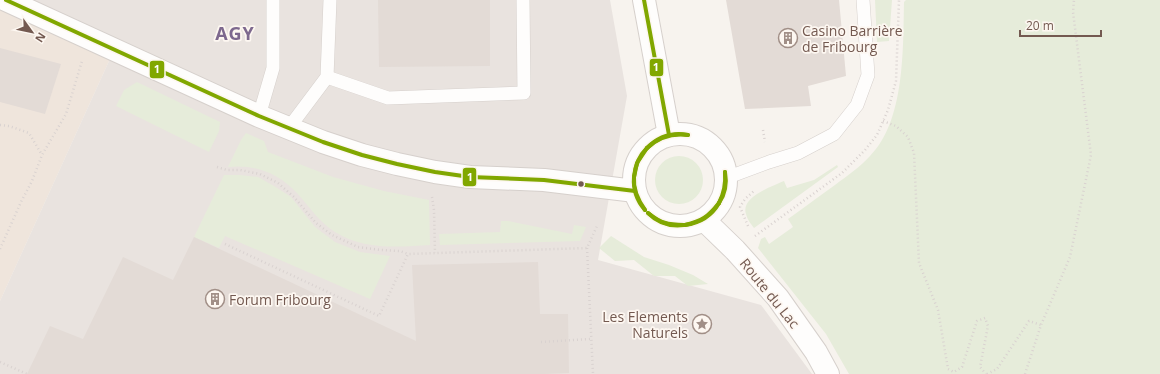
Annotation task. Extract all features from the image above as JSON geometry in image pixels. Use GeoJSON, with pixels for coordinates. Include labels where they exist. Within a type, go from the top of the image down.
{"type":"FeatureCollection","features":[{"type":"Feature","properties":{"kind":"street"},"geometry":{"type":"LineString","coordinates":[[6,0],[288,129],[362,154],[396,164],[470,177],[544,180],[635,191]]}},
{"type":"Feature","properties":{"kind":"street"},"geometry":{"type":"LineString","coordinates":[[644,0],[669,135]]}},
{"type":"Feature","properties":{"kind":"street"},"geometry":{"type":"LineString","coordinates":[[680,134],[696,136],[715,149],[723,163],[726,178],[724,194],[716,209],[704,220],[686,226],[668,225],[654,219],[641,206],[635,191],[633,179],[641,154],[653,142],[669,135],[680,134]]}},
{"type":"Feature","properties":{"kind":"street","name":"Route du Lac"},"geometry":{"type":"LineString","coordinates":[[704,220],[735,250],[778,298],[816,352],[828,374]]}},
{"type":"Feature","properties":{"kind":"lane"},"geometry":{"type":"LineString","coordinates":[[259,116],[273,68],[273,0]]}},
{"type":"Feature","properties":{"kind":"lane"},"geometry":{"type":"LineString","coordinates":[[288,129],[327,77],[330,0]]}},
{"type":"Feature","properties":{"kind":"lane"},"geometry":{"type":"LineString","coordinates":[[327,77],[388,98],[524,93],[523,0]]}},
{"type":"Feature","properties":{"kind":"lane"},"geometry":{"type":"LineString","coordinates":[[726,178],[798,153],[834,134],[857,105],[868,75],[864,0]]}},
{"type":"Feature","properties":{"kind":"path"},"geometry":{"type":"LineString","coordinates":[[1025,374],[1041,325],[1070,257],[1091,155],[1073,12],[1074,0]]}},
{"type":"Feature","properties":{"kind":"path"},"geometry":{"type":"LineString","coordinates":[[0,249],[32,181],[42,155],[66,114],[89,37]]}},
{"type":"Feature","properties":{"kind":"path"},"geometry":{"type":"LineString","coordinates":[[883,121],[896,126],[908,137],[914,153],[919,263],[938,310],[948,369],[954,372],[962,367],[977,321],[985,318],[988,326],[980,367],[987,374],[997,368],[1029,321],[1041,325]]}},
{"type":"Feature","properties":{"kind":"path"},"geometry":{"type":"LineString","coordinates":[[0,125],[9,126],[29,133],[42,155]]}},
{"type":"Feature","properties":{"kind":"path"},"geometry":{"type":"LineString","coordinates":[[217,167],[227,170],[240,170],[260,174],[278,183],[294,197],[316,223],[332,235],[358,247],[400,251],[408,254],[587,248]]}},
{"type":"Feature","properties":{"kind":"path"},"geometry":{"type":"LineString","coordinates":[[432,196],[434,210],[435,253]]}},
{"type":"Feature","properties":{"kind":"path"},"geometry":{"type":"LineString","coordinates":[[592,374],[587,248],[597,226]]}},
{"type":"Feature","properties":{"kind":"path"},"geometry":{"type":"LineString","coordinates":[[225,244],[379,316],[408,254]]}},
{"type":"Feature","properties":{"kind":"path"},"geometry":{"type":"LineString","coordinates":[[541,342],[591,339]]}},
{"type":"Feature","properties":{"kind":"path"},"geometry":{"type":"LineString","coordinates":[[0,362],[27,374]]}},
{"type":"Feature","properties":{"kind":"shaded area"},"geometry":{"type":"Polygon","coordinates":[[[0,0],[114,50],[0,301],[0,0]]]}},
{"type":"Feature","properties":{"kind":"shaded area"},"geometry":{"type":"Polygon","coordinates":[[[6,0],[610,0],[627,96],[598,260],[761,305],[812,374],[0,374],[0,301],[114,50],[6,0]]]}},
{"type":"Feature","properties":{"kind":"green space"},"geometry":{"type":"Polygon","coordinates":[[[875,0],[892,0],[889,41],[877,42],[875,0]]]}},
{"type":"Feature","properties":{"kind":"green space"},"geometry":{"type":"Polygon","coordinates":[[[906,0],[1160,0],[1160,374],[849,374],[826,334],[758,248],[761,239],[765,237],[769,244],[793,227],[788,219],[858,168],[870,156],[881,141],[890,124],[900,83],[904,2],[906,0]]]}},
{"type":"Feature","properties":{"kind":"green space"},"geometry":{"type":"Polygon","coordinates":[[[137,82],[220,122],[219,131],[209,152],[116,106],[124,90],[137,82]]]}},
{"type":"Feature","properties":{"kind":"green space"},"geometry":{"type":"Polygon","coordinates":[[[246,133],[264,141],[268,152],[333,177],[384,191],[429,200],[430,245],[393,247],[369,245],[346,238],[324,224],[290,186],[274,175],[266,171],[248,167],[228,167],[246,133]]]}},
{"type":"Feature","properties":{"kind":"green space"},"geometry":{"type":"Polygon","coordinates":[[[674,156],[684,156],[696,163],[703,175],[703,185],[696,197],[684,204],[674,204],[666,200],[659,193],[655,185],[655,175],[659,167],[666,160],[674,156]]]}},
{"type":"Feature","properties":{"kind":"green space"},"geometry":{"type":"Polygon","coordinates":[[[837,165],[838,167],[754,228],[749,221],[745,208],[752,197],[784,181],[787,188],[814,180],[837,165]]]}},
{"type":"Feature","properties":{"kind":"green space"},"geometry":{"type":"Polygon","coordinates":[[[224,175],[258,177],[291,197],[315,227],[335,242],[360,252],[390,256],[370,299],[225,236],[219,248],[194,237],[224,175]]]}},
{"type":"Feature","properties":{"kind":"green space"},"geometry":{"type":"Polygon","coordinates":[[[501,221],[508,221],[572,234],[574,225],[586,227],[580,241],[440,245],[439,234],[500,232],[501,221]]]}},
{"type":"Feature","properties":{"kind":"green space"},"geometry":{"type":"Polygon","coordinates":[[[611,236],[644,257],[693,275],[708,284],[688,286],[675,276],[654,276],[634,260],[615,261],[599,248],[611,236]]]}},
{"type":"Feature","properties":{"kind":"building"},"geometry":{"type":"Polygon","coordinates":[[[378,0],[490,0],[490,66],[379,67],[378,0]]]}},
{"type":"Feature","properties":{"kind":"building","name":"Casino Barrière de Fribourg"},"geometry":{"type":"Polygon","coordinates":[[[726,0],[839,0],[846,76],[808,86],[811,106],[745,109],[726,0]]]}},
{"type":"Feature","properties":{"kind":"building"},"geometry":{"type":"Polygon","coordinates":[[[0,48],[61,64],[45,114],[0,102],[0,48]]]}},
{"type":"Feature","properties":{"kind":"building","name":"Forum Fribourg"},"geometry":{"type":"Polygon","coordinates":[[[194,237],[416,341],[412,265],[538,262],[540,314],[568,314],[569,373],[27,374],[50,326],[83,339],[123,257],[173,280],[194,237]]]}},
{"type":"Feature","properties":{"kind":"transit line","name":"1"},"geometry":{"type":"LineString","coordinates":[[6,0],[259,116],[323,142],[362,155],[435,172],[470,177],[544,180],[635,191]]}},
{"type":"Feature","properties":{"kind":"transit line","name":"1"},"geometry":{"type":"LineString","coordinates":[[644,0],[669,135]]}},
{"type":"Feature","properties":{"kind":"transit line","name":"1"},"geometry":{"type":"LineString","coordinates":[[647,148],[651,144],[666,136],[676,134],[688,135]]}},
{"type":"Feature","properties":{"kind":"transit line","name":"1"},"geometry":{"type":"LineString","coordinates":[[647,148],[656,141],[671,135],[688,135]]}},
{"type":"Feature","properties":{"kind":"transit line","name":"1"},"geometry":{"type":"LineString","coordinates":[[634,177],[638,161],[647,148]]}},
{"type":"Feature","properties":{"kind":"transit line","name":"1"},"geometry":{"type":"LineString","coordinates":[[634,177],[637,163],[647,148]]}},
{"type":"Feature","properties":{"kind":"transit line","name":"1"},"geometry":{"type":"LineString","coordinates":[[719,203],[724,188],[725,172]]}},
{"type":"Feature","properties":{"kind":"transit line","name":"1"},"geometry":{"type":"LineString","coordinates":[[719,203],[725,188],[725,172]]}},
{"type":"Feature","properties":{"kind":"transit line","name":"1"},"geometry":{"type":"LineString","coordinates":[[634,177],[636,194],[645,210]]}},
{"type":"Feature","properties":{"kind":"transit line","name":"1"},"geometry":{"type":"LineString","coordinates":[[634,177],[636,195],[645,210]]}},
{"type":"Feature","properties":{"kind":"transit line","name":"1"},"geometry":{"type":"LineString","coordinates":[[685,225],[704,218],[719,203]]}},
{"type":"Feature","properties":{"kind":"transit line","name":"1"},"geometry":{"type":"LineString","coordinates":[[685,225],[696,223],[709,216],[719,203]]}},
{"type":"Feature","properties":{"kind":"transit line","name":"1"},"geometry":{"type":"LineString","coordinates":[[648,213],[664,223],[684,225]]}},
{"type":"Feature","properties":{"kind":"transit line","name":"1"},"geometry":{"type":"LineString","coordinates":[[648,213],[664,224],[684,225]]}},
{"type":"Feature","properties":{"kind":"place","name":"Casino Barrière de Fribourg"},"geometry":{"type":"Point","coordinates":[788,38]}},
{"type":"Feature","properties":{"kind":"place","name":"Forum Fribourg"},"geometry":{"type":"Point","coordinates":[215,299]}},
{"type":"Feature","properties":{"kind":"place","name":"Les Elements Naturels"},"geometry":{"type":"Point","coordinates":[702,324]}},
{"type":"Feature","properties":{"kind":"district","name":"AGY"},"geometry":{"type":"Point","coordinates":[235,33]}}]}
